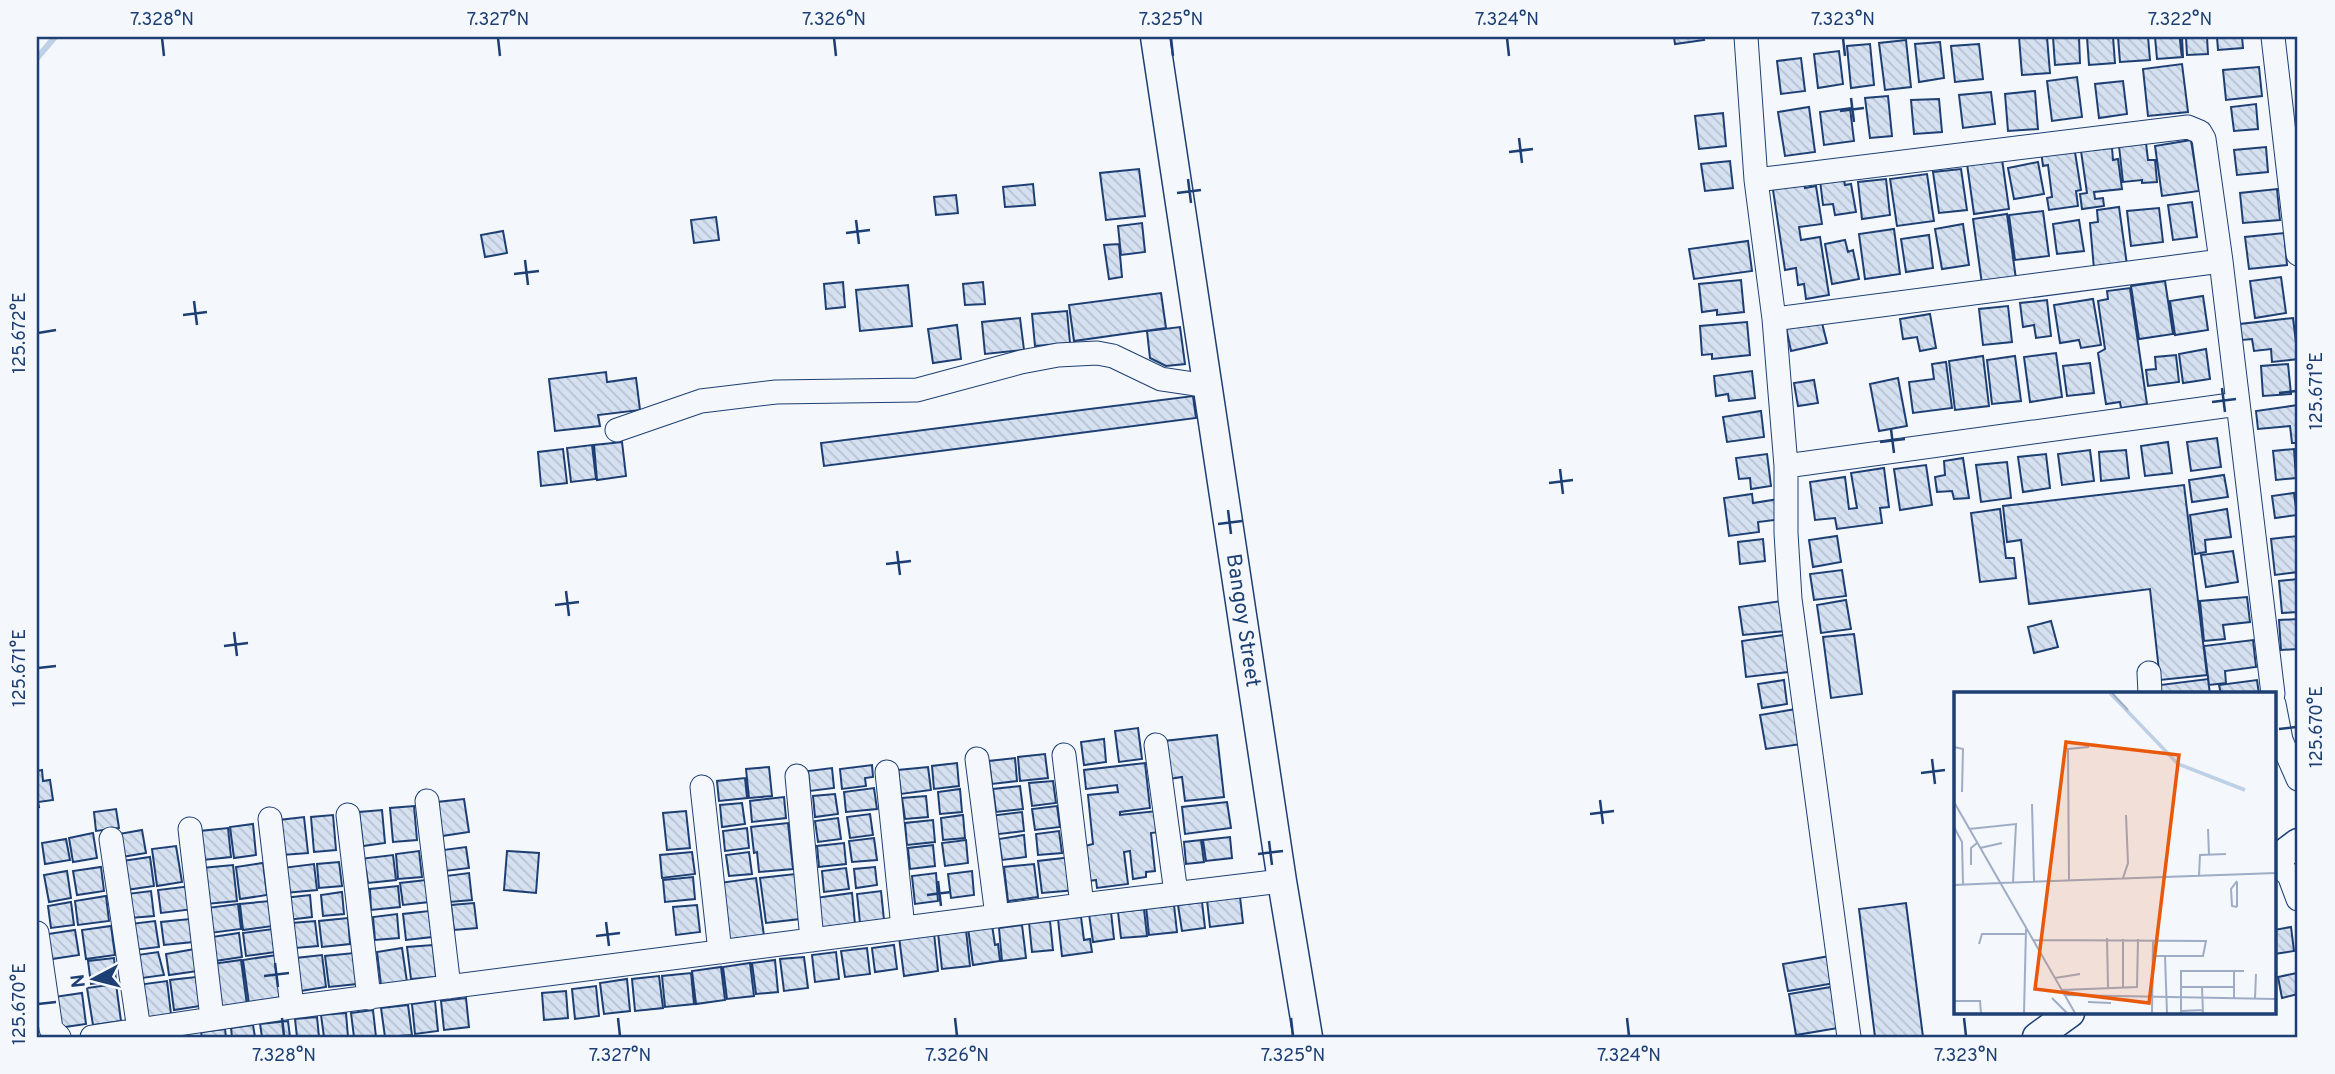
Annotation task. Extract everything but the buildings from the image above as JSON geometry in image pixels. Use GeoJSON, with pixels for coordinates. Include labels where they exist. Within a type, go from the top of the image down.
{"type":"FeatureCollection","features":[{"type":"Feature","properties":{"kind":"main road","name":"Bangoy Street"},"geometry":{"type":"LineString","coordinates":[[1155,37],[1282,881],[1308,1037]]}},
{"type":"Feature","properties":{"kind":"main road"},"geometry":{"type":"LineString","coordinates":[[2276,860],[2298,843]]}},
{"type":"Feature","properties":{"kind":"main road"},"geometry":{"type":"LineString","coordinates":[[2037,1037],[2069,1014]]}},
{"type":"Feature","properties":{"kind":"street"},"geometry":{"type":"LineString","coordinates":[[1746,37],[1756,180],[1774,319],[1786,466],[1790,599],[1849,1037]]}},
{"type":"Feature","properties":{"kind":"street"},"geometry":{"type":"LineString","coordinates":[[2273,37],[2298,254]]}},
{"type":"Feature","properties":{"kind":"street"},"geometry":{"type":"LineString","coordinates":[[1756,180],[2188,127],[2200,132],[2204,139],[2221,261],[2273,692]]}},
{"type":"Feature","properties":{"kind":"street"},"geometry":{"type":"LineString","coordinates":[[1774,319],[2221,261]]}},
{"type":"Feature","properties":{"kind":"street"},"geometry":{"type":"LineString","coordinates":[[617,430],[701,401],[776,393],[917,390],[1058,355],[1097,353],[1113,356],[1161,379],[1208,386]]}},
{"type":"Feature","properties":{"kind":"street"},"geometry":{"type":"LineString","coordinates":[[1786,466],[2238,404]]}},
{"type":"Feature","properties":{"kind":"street"},"geometry":{"type":"LineString","coordinates":[[2276,714],[2281,740],[2298,779]]}},
{"type":"Feature","properties":{"kind":"street"},"geometry":{"type":"LineString","coordinates":[[1156,745],[1176,893]]}},
{"type":"Feature","properties":{"kind":"street"},"geometry":{"type":"LineString","coordinates":[[1064,755],[1082,905]]}},
{"type":"Feature","properties":{"kind":"street"},"geometry":{"type":"LineString","coordinates":[[977,759],[997,916]]}},
{"type":"Feature","properties":{"kind":"street"},"geometry":{"type":"LineString","coordinates":[[887,772],[903,928]]}},
{"type":"Feature","properties":{"kind":"street"},"geometry":{"type":"LineString","coordinates":[[797,776],[812,940]]}},
{"type":"Feature","properties":{"kind":"street"},"geometry":{"type":"LineString","coordinates":[[702,787],[720,952]]}},
{"type":"Feature","properties":{"kind":"street"},"geometry":{"type":"LineString","coordinates":[[427,801],[449,987]]}},
{"type":"Feature","properties":{"kind":"street"},"geometry":{"type":"LineString","coordinates":[[348,815],[369,998]]}},
{"type":"Feature","properties":{"kind":"street"},"geometry":{"type":"LineString","coordinates":[[270,818],[292,1007]]}},
{"type":"Feature","properties":{"kind":"street"},"geometry":{"type":"LineString","coordinates":[[190,829],[212,1018]]}},
{"type":"Feature","properties":{"kind":"street"},"geometry":{"type":"LineString","coordinates":[[111,838],[139,1030]]}},
{"type":"Feature","properties":{"kind":"street"},"geometry":{"type":"LineString","coordinates":[[2276,863],[2289,875],[2298,899]]}},
{"type":"Feature","properties":{"kind":"street"},"geometry":{"type":"LineString","coordinates":[[92,1037],[292,1007],[1282,881]]}},
{"type":"Feature","properties":{"kind":"street"},"geometry":{"type":"LineString","coordinates":[[37,933],[51,1029],[59,1037]]}},
{"type":"Feature","properties":{"kind":"waterway"},"geometry":{"type":"LineString","coordinates":[[37,58],[55,37]]}}]}
